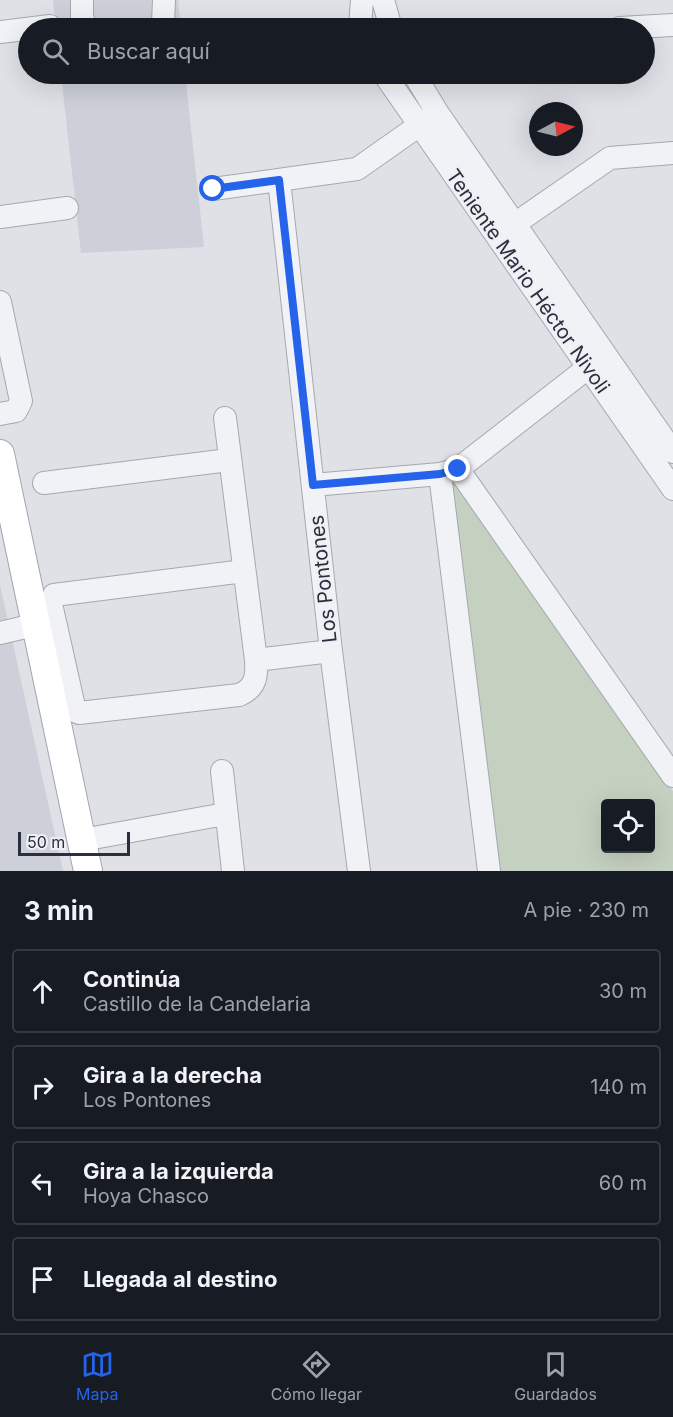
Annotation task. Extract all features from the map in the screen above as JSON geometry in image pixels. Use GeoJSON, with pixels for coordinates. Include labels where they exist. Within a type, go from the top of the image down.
{"type":"FeatureCollection","features":[{"type":"Feature","properties":{"kind":"main road"},"geometry":{"type":"LineString","coordinates":[[0,454],[5,501],[88,871]]}},
{"type":"Feature","properties":{"kind":"street"},"geometry":{"type":"LineString","coordinates":[[82,0],[82,18]]}},
{"type":"Feature","properties":{"kind":"street"},"geometry":{"type":"LineString","coordinates":[[163,18],[164,0]]}},
{"type":"Feature","properties":{"kind":"street"},"geometry":{"type":"LineString","coordinates":[[361,18],[362,0]]}},
{"type":"Feature","properties":{"kind":"street"},"geometry":{"type":"LineString","coordinates":[[383,0],[388,18]]}},
{"type":"Feature","properties":{"kind":"street"},"geometry":{"type":"LineString","coordinates":[[655,26],[673,25]]}},
{"type":"Feature","properties":{"kind":"street"},"geometry":{"type":"LineString","coordinates":[[0,32],[18,30]]}},
{"type":"Feature","properties":{"kind":"street","name":"Teniente Mario Héctor Nivoli"},"geometry":{"type":"LineString","coordinates":[[394,84],[428,119],[597,361],[673,489]]}},
{"type":"Feature","properties":{"kind":"street","name":"Teniente Mario Héctor Nivoli"},"geometry":{"type":"LineString","coordinates":[[417,84],[428,119]]}},
{"type":"Feature","properties":{"kind":"street"},"geometry":{"type":"LineString","coordinates":[[213,189],[357,169],[428,119]]}},
{"type":"Feature","properties":{"kind":"street"},"geometry":{"type":"LineString","coordinates":[[505,230],[610,158],[673,154]]}},
{"type":"Feature","properties":{"kind":"street","name":"Los Pontones"},"geometry":{"type":"LineString","coordinates":[[279,180],[331,651],[359,871]]}},
{"type":"Feature","properties":{"kind":"street"},"geometry":{"type":"LineString","coordinates":[[0,217],[67,208]]}},
{"type":"Feature","properties":{"kind":"street"},"geometry":{"type":"LineString","coordinates":[[0,302],[21,401],[16,411],[0,414]]}},
{"type":"Feature","properties":{"kind":"street"},"geometry":{"type":"LineString","coordinates":[[313,485],[449,471],[597,361]]}},
{"type":"Feature","properties":{"kind":"street","name":"Teniente Mario Héctor Nivoli"},"geometry":{"type":"LineString","coordinates":[[597,361],[673,452]]}},
{"type":"Feature","properties":{"kind":"street"},"geometry":{"type":"LineString","coordinates":[[225,418],[256,660],[257,672],[254,684],[239,695],[79,714],[75,711],[51,604],[54,595],[59,592],[244,571]]}},
{"type":"Feature","properties":{"kind":"street"},"geometry":{"type":"LineString","coordinates":[[44,483],[230,460]]}},
{"type":"Feature","properties":{"kind":"street"},"geometry":{"type":"LineString","coordinates":[[449,471],[673,776]]}},
{"type":"Feature","properties":{"kind":"street"},"geometry":{"type":"LineString","coordinates":[[449,471],[489,871]]}},
{"type":"Feature","properties":{"kind":"street"},"geometry":{"type":"LineString","coordinates":[[0,633],[34,625]]}},
{"type":"Feature","properties":{"kind":"street"},"geometry":{"type":"LineString","coordinates":[[256,660],[331,651]]}},
{"type":"Feature","properties":{"kind":"street"},"geometry":{"type":"LineString","coordinates":[[222,771],[233,871]]}},
{"type":"Feature","properties":{"kind":"street"},"geometry":{"type":"LineString","coordinates":[[82,840],[225,814]]}},
{"type":"Feature","properties":{"kind":"shaded area"},"geometry":{"type":"Polygon","coordinates":[[[53,0],[178,0],[180,18],[55,18],[53,0]]]}},
{"type":"Feature","properties":{"kind":"shaded area"},"geometry":{"type":"Polygon","coordinates":[[[62,84],[186,84],[204,247],[81,253],[62,84]]]}},
{"type":"Feature","properties":{"kind":"shaded area"},"geometry":{"type":"Polygon","coordinates":[[[0,585],[63,871],[0,871],[0,585]]]}},
{"type":"Feature","properties":{"kind":"green space"},"geometry":{"type":"Polygon","coordinates":[[[454,483],[460,483],[673,791],[673,871],[499,871],[448,490],[454,483]]]}},
{"type":"Feature","properties":{"kind":"route"},"geometry":{"type":"LineString","coordinates":[[213,189],[279,180],[313,485],[440,474],[458,469]]}}]}
